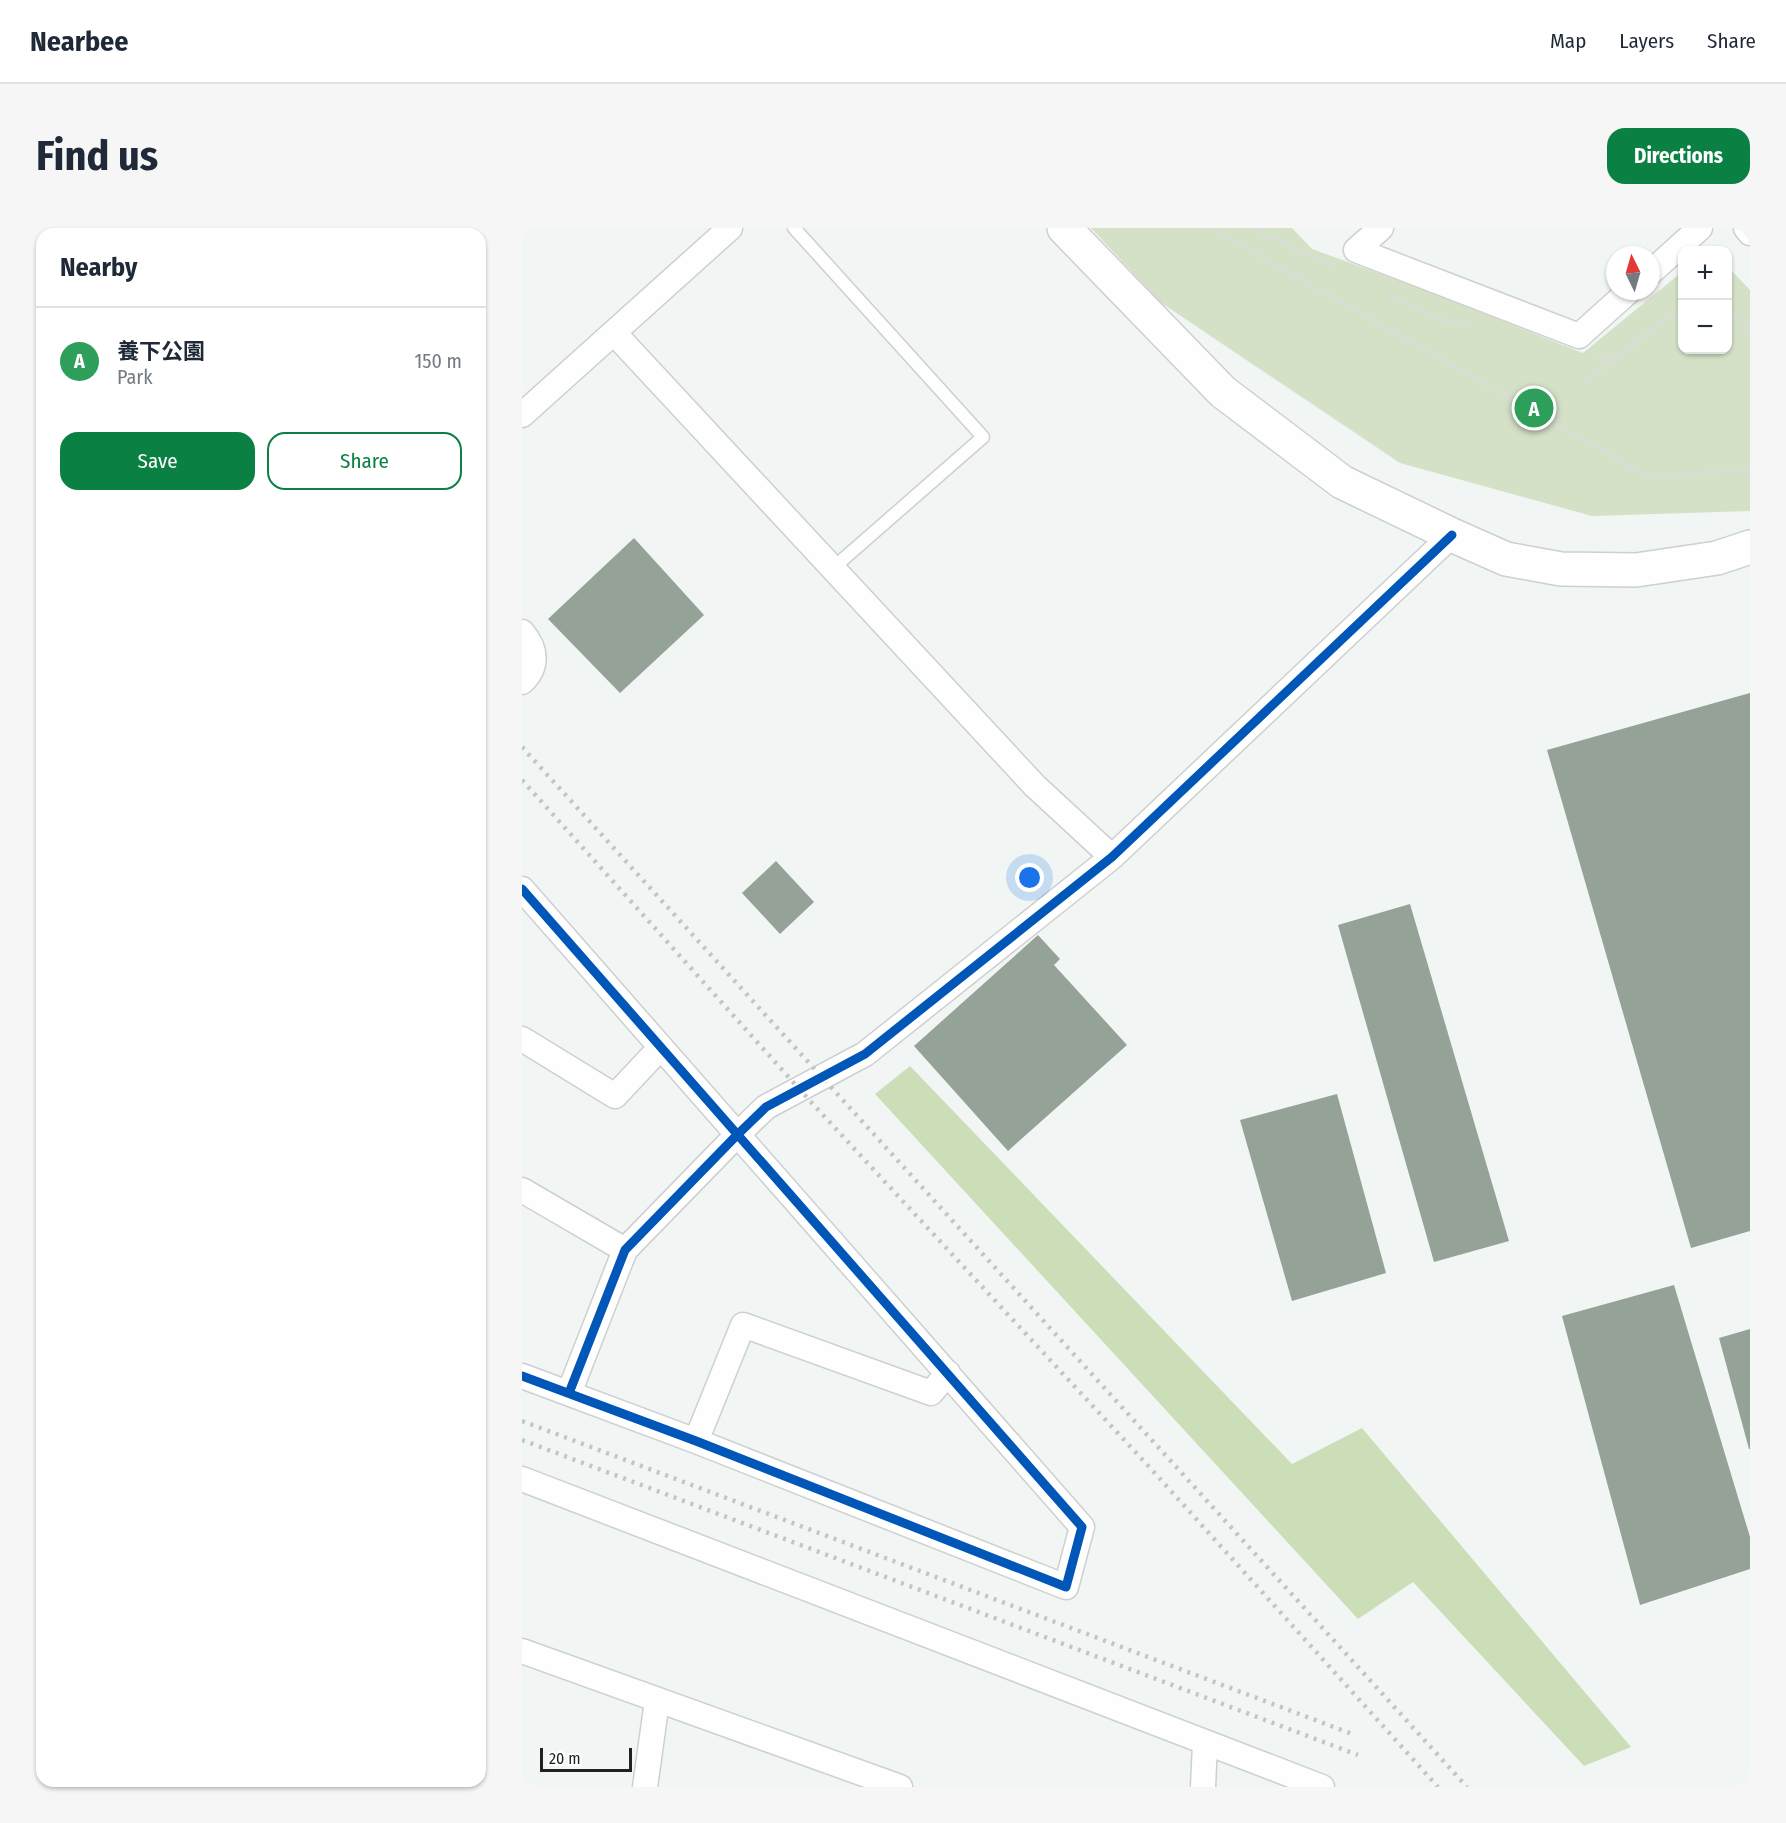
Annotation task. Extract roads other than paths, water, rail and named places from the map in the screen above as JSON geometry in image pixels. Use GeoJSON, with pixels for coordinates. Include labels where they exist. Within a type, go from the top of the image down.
{"type":"FeatureCollection","features":[{"type":"Feature","properties":{"kind":"street"},"geometry":{"type":"LineString","coordinates":[[522,414],[615,334],[730,228]]}},
{"type":"Feature","properties":{"kind":"street"},"geometry":{"type":"LineString","coordinates":[[1065,228],[1223,392],[1342,482],[1452,535],[1506,559],[1561,569],[1636,570],[1717,558],[1750,547]]}},
{"type":"Feature","properties":{"kind":"street"},"geometry":{"type":"LineString","coordinates":[[1381,228],[1356,250],[1579,336],[1619,300]]}},
{"type":"Feature","properties":{"kind":"street"},"geometry":{"type":"LineString","coordinates":[[1660,264],[1700,228]]}},
{"type":"Feature","properties":{"kind":"street"},"geometry":{"type":"LineString","coordinates":[[1746,228],[1750,233]]}},
{"type":"Feature","properties":{"kind":"street"},"geometry":{"type":"LineString","coordinates":[[615,334],[1035,786],[1112,857]]}},
{"type":"Feature","properties":{"kind":"street"},"geometry":{"type":"LineString","coordinates":[[569,1393],[625,1251],[736,1136],[766,1107],[865,1054],[1112,857],[1452,535]]}},
{"type":"Feature","properties":{"kind":"street"},"geometry":{"type":"LineString","coordinates":[[522,632],[533,648],[534,660],[531,673],[522,682]]}},
{"type":"Feature","properties":{"kind":"street"},"geometry":{"type":"LineString","coordinates":[[522,889],[736,1136],[1082,1527],[1066,1587],[696,1441],[522,1376]]}},
{"type":"Feature","properties":{"kind":"street"},"geometry":{"type":"LineString","coordinates":[[522,1039],[615,1096],[661,1047]]}},
{"type":"Feature","properties":{"kind":"street"},"geometry":{"type":"LineString","coordinates":[[522,1190],[625,1251]]}},
{"type":"Feature","properties":{"kind":"street"},"geometry":{"type":"LineString","coordinates":[[696,1441],[743,1325],[931,1393],[948,1373]]}},
{"type":"Feature","properties":{"kind":"street"},"geometry":{"type":"LineString","coordinates":[[522,1479],[1322,1787]]}},
{"type":"Feature","properties":{"kind":"street"},"geometry":{"type":"LineString","coordinates":[[522,1651],[900,1787]]}},
{"type":"Feature","properties":{"kind":"street"},"geometry":{"type":"LineString","coordinates":[[645,1787],[657,1701]]}},
{"type":"Feature","properties":{"kind":"street"},"geometry":{"type":"LineString","coordinates":[[1203,1787],[1205,1743]]}},
{"type":"Feature","properties":{"kind":"lane"},"geometry":{"type":"LineString","coordinates":[[794,228],[982,437],[832,569]]}},
{"type":"Feature","properties":{"kind":"railway"},"geometry":{"type":"LineString","coordinates":[[522,747],[1467,1787]]}},
{"type":"Feature","properties":{"kind":"railway"},"geometry":{"type":"LineString","coordinates":[[522,780],[811,1102],[1152,1470],[1438,1787]]}},
{"type":"Feature","properties":{"kind":"railway"},"geometry":{"type":"LineString","coordinates":[[522,1421],[1355,1735]]}},
{"type":"Feature","properties":{"kind":"railway"},"geometry":{"type":"LineString","coordinates":[[522,1440],[1358,1755]]}},
{"type":"Feature","properties":{"kind":"place","name":"養下公園"},"geometry":{"type":"Point","coordinates":[1534,408]}}]}
